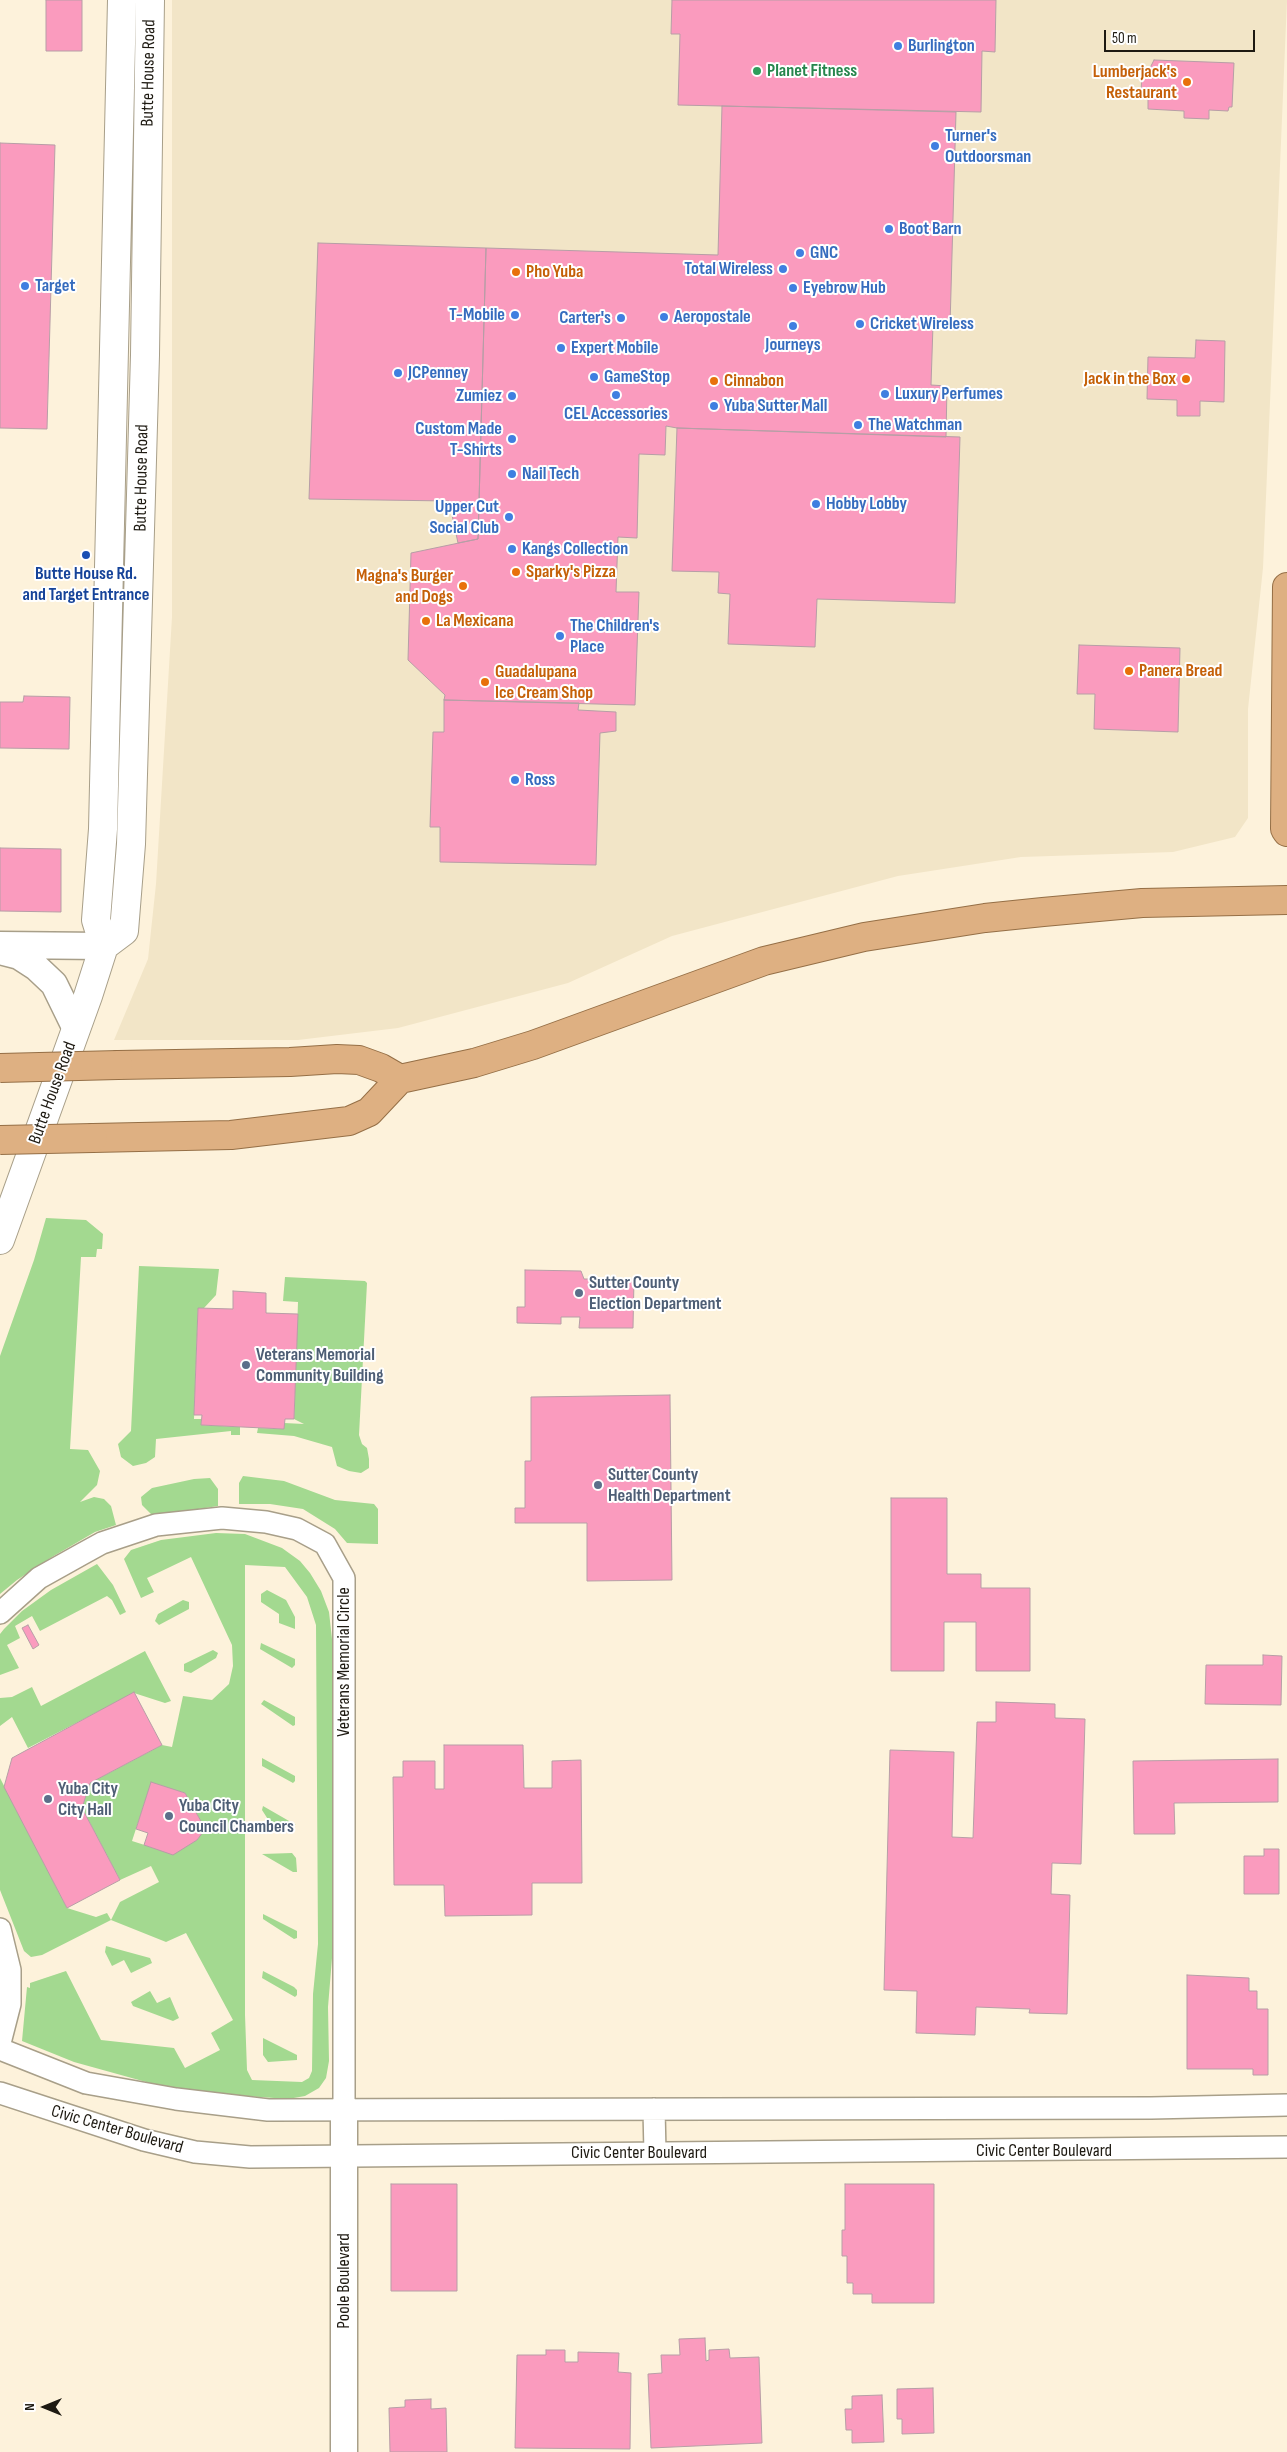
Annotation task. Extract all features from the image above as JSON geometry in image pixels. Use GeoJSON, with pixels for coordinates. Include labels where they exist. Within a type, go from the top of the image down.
{"type":"FeatureCollection","features":[{"type":"Feature","properties":{"kind":"highway"},"geometry":{"type":"LineString","coordinates":[[1287,587],[1285,829],[1287,832]]}},
{"type":"Feature","properties":{"kind":"highway"},"geometry":{"type":"LineString","coordinates":[[0,1140],[230,1135],[349,1121],[369,1112],[400,1079],[474,1063],[533,1045],[764,961],[838,943],[928,926],[1043,912],[1142,903],[1287,900]]}},
{"type":"Feature","properties":{"kind":"highway"},"geometry":{"type":"LineString","coordinates":[[0,1068],[290,1062],[337,1059],[359,1060],[381,1068],[400,1079]]}},
{"type":"Feature","properties":{"kind":"main road","name":"Butte House Road"},"geometry":{"type":"LineString","coordinates":[[104,946],[96,920],[103,829],[122,0]]}},
{"type":"Feature","properties":{"kind":"main road","name":"Butte House Road"},"geometry":{"type":"LineString","coordinates":[[0,1240],[104,946],[124,931],[131,844],[145,355],[150,0]]}},
{"type":"Feature","properties":{"kind":"street"},"geometry":{"type":"LineString","coordinates":[[0,945],[104,946]]}},
{"type":"Feature","properties":{"kind":"street"},"geometry":{"type":"LineString","coordinates":[[0,951],[19,956],[36,967],[54,984],[76,1029]]}},
{"type":"Feature","properties":{"kind":"street","name":"Veterans Memorial Circle"},"geometry":{"type":"LineString","coordinates":[[0,1613],[39,1578],[102,1543],[156,1525],[222,1518],[266,1522],[297,1529],[325,1544],[344,1578],[344,2110]]}},
{"type":"Feature","properties":{"kind":"street"},"geometry":{"type":"LineString","coordinates":[[0,1928],[10,1970],[10,2004],[0,2043]]}},
{"type":"Feature","properties":{"kind":"street","name":"Civic Center Boulevard"},"geometry":{"type":"LineString","coordinates":[[0,2049],[86,2083],[176,2099],[268,2110],[1143,2108],[1287,2105]]}},
{"type":"Feature","properties":{"kind":"street","name":"Civic Center Boulevard"},"geometry":{"type":"LineString","coordinates":[[0,2093],[144,2140],[195,2152],[250,2157],[1287,2148]]}},
{"type":"Feature","properties":{"kind":"street","name":"Poole Boulevard"},"geometry":{"type":"LineString","coordinates":[[344,2110],[344,2452]]}},
{"type":"Feature","properties":{"kind":"street"},"geometry":{"type":"LineString","coordinates":[[654,2110],[655,2153]]}},
{"type":"Feature","properties":{"kind":"shaded area"},"geometry":{"type":"Polygon","coordinates":[[[172,0],[1287,0],[1263,568],[1248,709],[1248,818],[1235,837],[1173,852],[1021,857],[898,876],[672,936],[568,983],[398,1028],[298,1040],[114,1040],[148,959],[156,884],[172,617],[172,0]]]}},
{"type":"Feature","properties":{"kind":"green space"},"geometry":{"type":"Polygon","coordinates":[[[46,1218],[86,1220],[103,1234],[102,1249],[97,1249],[96,1257],[81,1257],[70,1449],[88,1450],[100,1471],[97,1485],[80,1502],[94,1497],[104,1499],[111,1506],[116,1525],[95,1532],[52,1557],[17,1580],[0,1594],[0,1356],[34,1260],[46,1218]]]}},
{"type":"Feature","properties":{"kind":"green space"},"geometry":{"type":"Polygon","coordinates":[[[139,1266],[219,1269],[216,1295],[204,1308],[198,1308],[194,1419],[201,1419],[201,1425],[240,1427],[240,1435],[231,1435],[231,1431],[156,1439],[155,1457],[146,1463],[133,1466],[121,1457],[118,1444],[131,1431],[139,1266]]]}},
{"type":"Feature","properties":{"kind":"green space"},"geometry":{"type":"Polygon","coordinates":[[[285,1277],[365,1281],[367,1283],[359,1435],[362,1444],[367,1448],[369,1468],[361,1473],[337,1466],[332,1447],[294,1436],[257,1433],[258,1428],[284,1429],[284,1423],[304,1424],[294,1419],[298,1302],[283,1301],[285,1277]]]}},
{"type":"Feature","properties":{"kind":"green space"},"geometry":{"type":"Polygon","coordinates":[[[243,1476],[284,1481],[335,1500],[374,1504],[378,1509],[378,1544],[347,1543],[335,1529],[303,1509],[270,1504],[239,1504],[239,1483],[243,1476]]]}},
{"type":"Feature","properties":{"kind":"green space"},"geometry":{"type":"Polygon","coordinates":[[[210,1478],[218,1489],[218,1506],[153,1516],[142,1505],[141,1497],[152,1488],[194,1479],[210,1478]]]}},
{"type":"Feature","properties":{"kind":"green space"},"geometry":{"type":"Polygon","coordinates":[[[216,1533],[245,1534],[282,1548],[300,1561],[321,1591],[329,1612],[332,1639],[333,1946],[328,2007],[329,2061],[326,2078],[319,2088],[305,2096],[288,2099],[204,2093],[157,2085],[74,2062],[22,2041],[27,1987],[30,1988],[30,1983],[66,1971],[101,2040],[174,2048],[185,2068],[220,2050],[211,2033],[233,2020],[186,1933],[166,1942],[111,1920],[120,1902],[159,1882],[151,1866],[120,1880],[82,1808],[90,1783],[162,1745],[172,1747],[183,1696],[212,1700],[229,1684],[233,1666],[232,1645],[191,1557],[147,1578],[154,1592],[141,1598],[124,1559],[131,1550],[161,1540],[216,1533]],[[245,1565],[245,2015],[247,2070],[252,2080],[302,2082],[309,2078],[312,2071],[313,1994],[318,1944],[316,1625],[307,1597],[285,1567],[245,1565]],[[151,1783],[132,1841],[154,1848],[189,1844],[197,1840],[203,1831],[202,1823],[185,1793],[151,1783]]]}},
{"type":"Feature","properties":{"kind":"green space"},"geometry":{"type":"Polygon","coordinates":[[[97,1564],[113,1585],[126,1612],[120,1615],[112,1600],[107,1596],[40,1631],[32,1616],[15,1626],[20,1638],[7,1645],[19,1668],[0,1675],[0,1634],[4,1629],[22,1611],[51,1590],[97,1564]]]}},
{"type":"Feature","properties":{"kind":"green space"},"geometry":{"type":"Polygon","coordinates":[[[267,1590],[286,1600],[295,1617],[295,1629],[279,1623],[279,1614],[261,1602],[261,1594],[267,1590]]]}},
{"type":"Feature","properties":{"kind":"green space"},"geometry":{"type":"Polygon","coordinates":[[[183,1600],[189,1602],[189,1609],[159,1625],[155,1621],[158,1614],[183,1600]]]}},
{"type":"Feature","properties":{"kind":"green space"},"geometry":{"type":"Polygon","coordinates":[[[261,1643],[295,1659],[295,1665],[292,1668],[260,1649],[261,1643]]]}},
{"type":"Feature","properties":{"kind":"green space"},"geometry":{"type":"Polygon","coordinates":[[[213,1650],[218,1653],[216,1658],[191,1673],[184,1671],[184,1664],[213,1650]]]}},
{"type":"Feature","properties":{"kind":"green space"},"geometry":{"type":"Polygon","coordinates":[[[145,1651],[171,1701],[165,1703],[134,1693],[28,1748],[12,1717],[0,1726],[0,1698],[12,1697],[32,1687],[41,1706],[145,1651]]]}},
{"type":"Feature","properties":{"kind":"green space"},"geometry":{"type":"Polygon","coordinates":[[[264,1700],[295,1717],[295,1725],[293,1726],[261,1704],[264,1700]]]}},
{"type":"Feature","properties":{"kind":"green space"},"geometry":{"type":"Polygon","coordinates":[[[262,1758],[295,1776],[295,1781],[293,1783],[262,1766],[262,1758]]]}},
{"type":"Feature","properties":{"kind":"green space"},"geometry":{"type":"Polygon","coordinates":[[[0,1778],[67,1908],[96,1917],[107,1913],[111,1920],[42,1955],[31,1957],[24,1951],[0,1890],[0,1778]]]}},
{"type":"Feature","properties":{"kind":"green space"},"geometry":{"type":"Polygon","coordinates":[[[263,1806],[296,1825],[271,1824],[262,1810],[263,1806]]]}},
{"type":"Feature","properties":{"kind":"green space"},"geometry":{"type":"Polygon","coordinates":[[[292,1853],[296,1858],[297,1872],[293,1872],[262,1854],[292,1853]]]}},
{"type":"Feature","properties":{"kind":"green space"},"geometry":{"type":"Polygon","coordinates":[[[263,1914],[297,1931],[297,1938],[294,1939],[263,1919],[263,1914]]]}},
{"type":"Feature","properties":{"kind":"green space"},"geometry":{"type":"Polygon","coordinates":[[[106,1946],[150,1958],[152,1963],[131,1973],[124,1960],[112,1966],[105,1952],[106,1946]]]}},
{"type":"Feature","properties":{"kind":"green space"},"geometry":{"type":"Polygon","coordinates":[[[263,1971],[294,1987],[297,1990],[297,1995],[295,1997],[262,1978],[263,1971]]]}},
{"type":"Feature","properties":{"kind":"green space"},"geometry":{"type":"Polygon","coordinates":[[[150,1991],[157,2003],[170,1997],[179,2018],[173,2021],[133,2006],[131,2002],[150,1991]]]}},
{"type":"Feature","properties":{"kind":"green space"},"geometry":{"type":"Polygon","coordinates":[[[263,2038],[297,2055],[297,2060],[268,2062],[263,2055],[263,2038]]]}},
{"type":"Feature","properties":{"kind":"building"},"geometry":{"type":"Polygon","coordinates":[[[46,0],[82,0],[82,51],[46,51],[46,0]]]}},
{"type":"Feature","properties":{"kind":"building"},"geometry":{"type":"Polygon","coordinates":[[[672,0],[996,0],[995,52],[982,51],[981,112],[678,105],[680,34],[671,34],[672,0]]]}},
{"type":"Feature","properties":{"kind":"building","name":"Lumberjack's Restaurant"},"geometry":{"type":"Polygon","coordinates":[[[1154,60],[1234,63],[1232,107],[1229,107],[1228,111],[1209,110],[1209,119],[1184,118],[1184,111],[1148,109],[1148,96],[1141,95],[1142,68],[1150,68],[1154,60]]]}},
{"type":"Feature","properties":{"kind":"building","name":"Yuba Sutter Mall"},"geometry":{"type":"Polygon","coordinates":[[[722,106],[956,112],[950,326],[933,325],[931,385],[947,386],[946,437],[677,428],[666,426],[665,455],[639,454],[637,538],[618,537],[616,592],[639,592],[635,705],[444,700],[445,695],[408,660],[411,553],[478,539],[486,248],[718,255],[722,106]]]}},
{"type":"Feature","properties":{"kind":"building","name":"Target"},"geometry":{"type":"Polygon","coordinates":[[[0,143],[55,145],[47,429],[0,428],[0,143]]]}},
{"type":"Feature","properties":{"kind":"building","name":"JCPenney"},"geometry":{"type":"Polygon","coordinates":[[[318,243],[486,248],[478,539],[458,543],[449,501],[309,499],[318,243]]]}},
{"type":"Feature","properties":{"kind":"building","name":"Jack in the Box"},"geometry":{"type":"Polygon","coordinates":[[[1196,340],[1225,341],[1224,402],[1200,401],[1200,416],[1177,416],[1177,400],[1147,399],[1148,357],[1195,358],[1196,340]]]}},
{"type":"Feature","properties":{"kind":"building","name":"Hobby Lobby"},"geometry":{"type":"Polygon","coordinates":[[[677,428],[960,437],[955,603],[817,599],[815,647],[728,644],[730,594],[718,593],[719,572],[672,571],[677,428]]]}},
{"type":"Feature","properties":{"kind":"building","name":"Panera Bread"},"geometry":{"type":"Polygon","coordinates":[[[1079,645],[1180,648],[1178,732],[1094,729],[1095,694],[1077,694],[1079,645]]]}},
{"type":"Feature","properties":{"kind":"building"},"geometry":{"type":"Polygon","coordinates":[[[24,696],[70,697],[69,749],[0,748],[0,702],[23,702],[24,696]]]}},
{"type":"Feature","properties":{"kind":"building","name":"Ross"},"geometry":{"type":"Polygon","coordinates":[[[444,700],[579,703],[578,710],[616,712],[616,731],[600,733],[596,865],[440,862],[440,827],[430,827],[433,732],[444,732],[444,700]]]}},
{"type":"Feature","properties":{"kind":"building"},"geometry":{"type":"Polygon","coordinates":[[[0,848],[61,849],[61,912],[0,911],[0,848]]]}},
{"type":"Feature","properties":{"kind":"building","name":"Sutter County Election Department"},"geometry":{"type":"Polygon","coordinates":[[[525,1270],[581,1271],[584,1279],[634,1279],[633,1328],[579,1328],[580,1317],[561,1317],[561,1324],[517,1323],[517,1307],[525,1307],[525,1270]]]}},
{"type":"Feature","properties":{"kind":"building","name":"Veterans Memorial Community Building"},"geometry":{"type":"Polygon","coordinates":[[[233,1291],[266,1293],[266,1313],[298,1314],[294,1419],[285,1419],[284,1429],[201,1425],[202,1415],[194,1415],[198,1308],[233,1309],[233,1291]]]}},
{"type":"Feature","properties":{"kind":"building","name":"Sutter County Health Department"},"geometry":{"type":"Polygon","coordinates":[[[670,1395],[672,1580],[587,1581],[587,1523],[515,1523],[515,1508],[525,1508],[525,1461],[531,1461],[531,1397],[670,1395]]]}},
{"type":"Feature","properties":{"kind":"building"},"geometry":{"type":"Polygon","coordinates":[[[891,1498],[947,1498],[947,1574],[981,1574],[981,1588],[1030,1588],[1030,1671],[976,1671],[976,1622],[944,1622],[944,1671],[891,1671],[891,1498]]]}},
{"type":"Feature","properties":{"kind":"building"},"geometry":{"type":"Polygon","coordinates":[[[28,1625],[39,1645],[33,1649],[22,1628],[28,1625]]]}},
{"type":"Feature","properties":{"kind":"building"},"geometry":{"type":"Polygon","coordinates":[[[1263,1655],[1282,1656],[1281,1705],[1205,1704],[1206,1665],[1263,1665],[1263,1655]]]}},
{"type":"Feature","properties":{"kind":"building","name":"Yuba City City Hall"},"geometry":{"type":"Polygon","coordinates":[[[134,1692],[162,1745],[90,1783],[82,1808],[120,1880],[67,1908],[4,1787],[12,1758],[134,1692]]]}},
{"type":"Feature","properties":{"kind":"building"},"geometry":{"type":"Polygon","coordinates":[[[996,1702],[1055,1704],[1055,1718],[1085,1719],[1081,1864],[1052,1863],[1051,1894],[1070,1895],[1067,2014],[1029,2013],[1030,2009],[976,2007],[975,2035],[916,2033],[917,1991],[884,1990],[890,1750],[954,1752],[952,1837],[973,1838],[977,1722],[996,1722],[996,1702]]]}},
{"type":"Feature","properties":{"kind":"building"},"geometry":{"type":"Polygon","coordinates":[[[444,1745],[523,1745],[524,1788],[552,1788],[552,1761],[581,1760],[582,1883],[532,1883],[532,1915],[445,1916],[444,1885],[394,1885],[393,1777],[403,1777],[403,1761],[435,1761],[435,1789],[444,1789],[444,1745]]]}},
{"type":"Feature","properties":{"kind":"building"},"geometry":{"type":"Polygon","coordinates":[[[1278,1759],[1278,1802],[1174,1803],[1175,1834],[1134,1834],[1133,1761],[1278,1759]]]}},
{"type":"Feature","properties":{"kind":"building","name":"Yuba City Council Chambers"},"geometry":{"type":"Polygon","coordinates":[[[151,1782],[185,1793],[202,1823],[203,1832],[197,1840],[173,1855],[144,1845],[148,1833],[136,1829],[151,1782]]]}},
{"type":"Feature","properties":{"kind":"building"},"geometry":{"type":"Polygon","coordinates":[[[1264,1849],[1279,1849],[1279,1894],[1244,1894],[1244,1856],[1264,1856],[1264,1849]]]}},
{"type":"Feature","properties":{"kind":"building"},"geometry":{"type":"Polygon","coordinates":[[[1187,1975],[1249,1978],[1249,1991],[1257,1991],[1257,2009],[1268,2009],[1268,2075],[1253,2075],[1253,2069],[1187,2069],[1187,1975]]]}},
{"type":"Feature","properties":{"kind":"building"},"geometry":{"type":"Polygon","coordinates":[[[391,2184],[457,2184],[457,2291],[391,2291],[391,2184]]]}},
{"type":"Feature","properties":{"kind":"building"},"geometry":{"type":"Polygon","coordinates":[[[845,2184],[934,2184],[934,2303],[872,2303],[872,2294],[853,2294],[853,2283],[847,2283],[847,2256],[842,2256],[842,2230],[845,2230],[845,2184]]]}},
{"type":"Feature","properties":{"kind":"building"},"geometry":{"type":"Polygon","coordinates":[[[705,2338],[706,2361],[709,2360],[709,2350],[729,2349],[730,2358],[759,2357],[762,2443],[651,2448],[648,2374],[662,2373],[661,2355],[680,2355],[679,2339],[705,2338]]]}},
{"type":"Feature","properties":{"kind":"building"},"geometry":{"type":"Polygon","coordinates":[[[546,2350],[565,2350],[565,2362],[578,2362],[578,2352],[619,2353],[618,2372],[631,2373],[630,2449],[515,2448],[517,2355],[546,2355],[546,2350]]]}},
{"type":"Feature","properties":{"kind":"building"},"geometry":{"type":"Polygon","coordinates":[[[933,2388],[934,2433],[902,2434],[902,2419],[897,2419],[897,2389],[933,2388]]]}},
{"type":"Feature","properties":{"kind":"building"},"geometry":{"type":"Polygon","coordinates":[[[882,2395],[884,2442],[852,2443],[852,2430],[846,2430],[845,2409],[852,2409],[852,2396],[882,2395]]]}},
{"type":"Feature","properties":{"kind":"building"},"geometry":{"type":"Polygon","coordinates":[[[431,2399],[431,2409],[446,2408],[447,2452],[390,2452],[389,2408],[405,2407],[405,2400],[431,2399]]]}},
{"type":"Feature","properties":{"kind":"place","name":"Burlington"},"geometry":{"type":"Point","coordinates":[898,46]}},
{"type":"Feature","properties":{"kind":"place","name":"Planet Fitness"},"geometry":{"type":"Point","coordinates":[757,71]}},
{"type":"Feature","properties":{"kind":"place","name":"Lumberjack's Restaurant"},"geometry":{"type":"Point","coordinates":[1187,82]}},
{"type":"Feature","properties":{"kind":"place","name":"Turner's Outdoorsman"},"geometry":{"type":"Point","coordinates":[935,146]}},
{"type":"Feature","properties":{"kind":"place","name":"Boot Barn"},"geometry":{"type":"Point","coordinates":[889,229]}},
{"type":"Feature","properties":{"kind":"place","name":"GNC"},"geometry":{"type":"Point","coordinates":[800,253]}},
{"type":"Feature","properties":{"kind":"place","name":"Total Wireless"},"geometry":{"type":"Point","coordinates":[783,269]}},
{"type":"Feature","properties":{"kind":"place","name":"Pho Yuba"},"geometry":{"type":"Point","coordinates":[516,272]}},
{"type":"Feature","properties":{"kind":"place","name":"Target"},"geometry":{"type":"Point","coordinates":[25,286]}},
{"type":"Feature","properties":{"kind":"place","name":"Eyebrow Hub"},"geometry":{"type":"Point","coordinates":[793,288]}},
{"type":"Feature","properties":{"kind":"place","name":"T-Mobile"},"geometry":{"type":"Point","coordinates":[515,315]}},
{"type":"Feature","properties":{"kind":"place","name":"Aeropostale"},"geometry":{"type":"Point","coordinates":[664,317]}},
{"type":"Feature","properties":{"kind":"place","name":"Carter's"},"geometry":{"type":"Point","coordinates":[621,318]}},
{"type":"Feature","properties":{"kind":"place","name":"Cricket Wireless"},"geometry":{"type":"Point","coordinates":[860,324]}},
{"type":"Feature","properties":{"kind":"place","name":"Journeys"},"geometry":{"type":"Point","coordinates":[793,326]}},
{"type":"Feature","properties":{"kind":"place","name":"Expert Mobile"},"geometry":{"type":"Point","coordinates":[561,348]}},
{"type":"Feature","properties":{"kind":"place","name":"JCPenney"},"geometry":{"type":"Point","coordinates":[398,373]}},
{"type":"Feature","properties":{"kind":"place","name":"GameStop"},"geometry":{"type":"Point","coordinates":[594,377]}},
{"type":"Feature","properties":{"kind":"place","name":"Jack in the Box"},"geometry":{"type":"Point","coordinates":[1186,379]}},
{"type":"Feature","properties":{"kind":"place","name":"Cinnabon"},"geometry":{"type":"Point","coordinates":[714,381]}},
{"type":"Feature","properties":{"kind":"place","name":"Luxury Perfumes"},"geometry":{"type":"Point","coordinates":[885,394]}},
{"type":"Feature","properties":{"kind":"place","name":"CEL Accessories"},"geometry":{"type":"Point","coordinates":[616,395]}},
{"type":"Feature","properties":{"kind":"place","name":"Zumiez"},"geometry":{"type":"Point","coordinates":[512,396]}},
{"type":"Feature","properties":{"kind":"place","name":"Yuba Sutter Mall"},"geometry":{"type":"Point","coordinates":[714,406]}},
{"type":"Feature","properties":{"kind":"place","name":"The Watchman"},"geometry":{"type":"Point","coordinates":[858,425]}},
{"type":"Feature","properties":{"kind":"place","name":"Custom Made T-Shirts"},"geometry":{"type":"Point","coordinates":[512,439]}},
{"type":"Feature","properties":{"kind":"place","name":"Nail Tech"},"geometry":{"type":"Point","coordinates":[512,474]}},
{"type":"Feature","properties":{"kind":"place","name":"Hobby Lobby"},"geometry":{"type":"Point","coordinates":[816,504]}},
{"type":"Feature","properties":{"kind":"place","name":"Upper Cut Social Club"},"geometry":{"type":"Point","coordinates":[509,517]}},
{"type":"Feature","properties":{"kind":"place","name":"Kangs Collection"},"geometry":{"type":"Point","coordinates":[512,549]}},
{"type":"Feature","properties":{"kind":"place","name":"Butte House Rd. and Target Entrance"},"geometry":{"type":"Point","coordinates":[86,555]}},
{"type":"Feature","properties":{"kind":"place","name":"Sparky's Pizza"},"geometry":{"type":"Point","coordinates":[516,572]}},
{"type":"Feature","properties":{"kind":"place","name":"Magna's Burger and Dogs"},"geometry":{"type":"Point","coordinates":[463,586]}},
{"type":"Feature","properties":{"kind":"place","name":"La Mexicana"},"geometry":{"type":"Point","coordinates":[426,621]}},
{"type":"Feature","properties":{"kind":"place","name":"The Children's Place"},"geometry":{"type":"Point","coordinates":[560,636]}},
{"type":"Feature","properties":{"kind":"place","name":"Panera Bread"},"geometry":{"type":"Point","coordinates":[1129,671]}},
{"type":"Feature","properties":{"kind":"place","name":"Guadalupana Ice Cream Shop"},"geometry":{"type":"Point","coordinates":[485,682]}},
{"type":"Feature","properties":{"kind":"place","name":"Ross"},"geometry":{"type":"Point","coordinates":[515,780]}},
{"type":"Feature","properties":{"kind":"place","name":"Sutter County Election Department"},"geometry":{"type":"Point","coordinates":[579,1293]}},
{"type":"Feature","properties":{"kind":"place","name":"Veterans Memorial Community Building"},"geometry":{"type":"Point","coordinates":[246,1365]}},
{"type":"Feature","properties":{"kind":"place","name":"Sutter County Health Department"},"geometry":{"type":"Point","coordinates":[598,1485]}},
{"type":"Feature","properties":{"kind":"place","name":"Yuba City City Hall"},"geometry":{"type":"Point","coordinates":[48,1799]}},
{"type":"Feature","properties":{"kind":"place","name":"Yuba City Council Chambers"},"geometry":{"type":"Point","coordinates":[169,1816]}}]}
